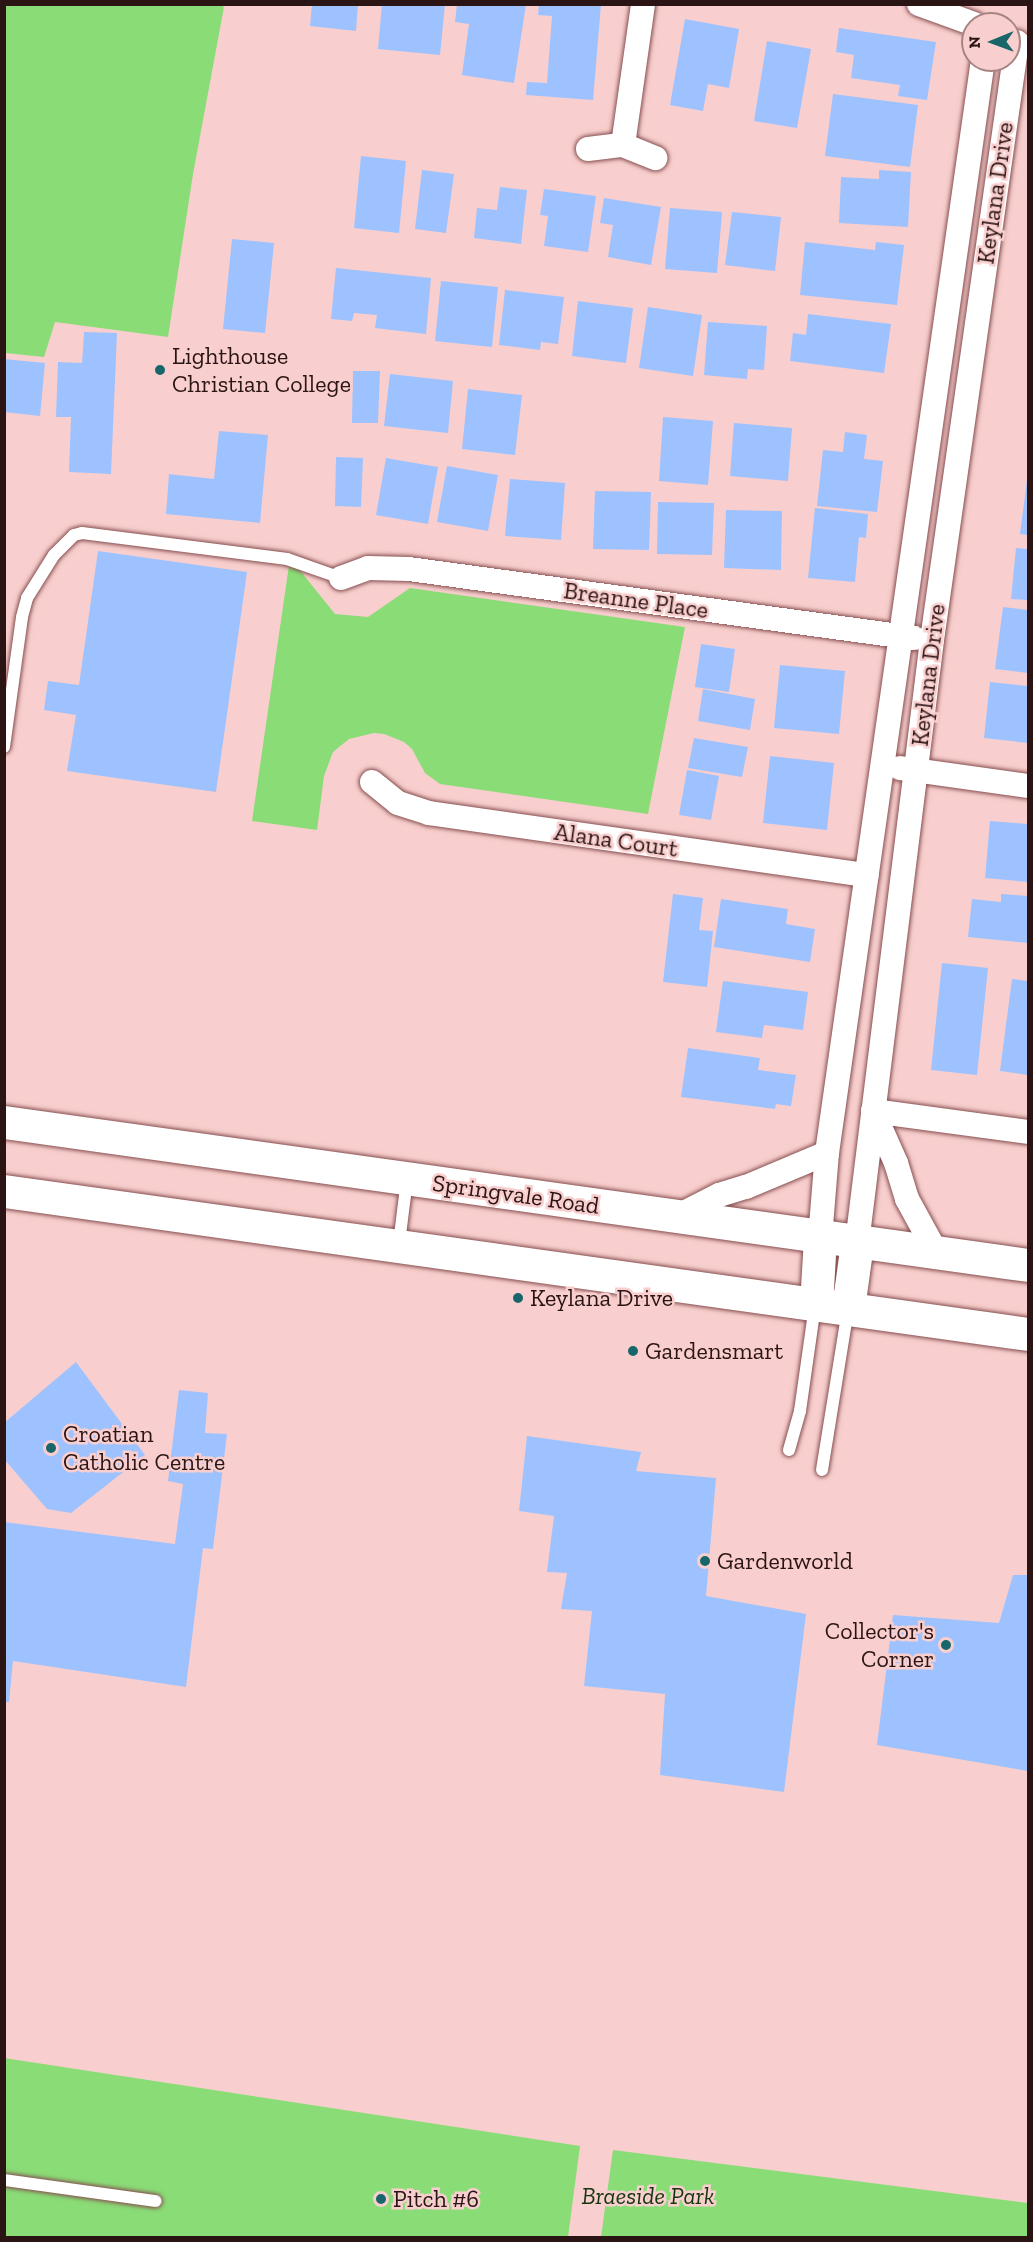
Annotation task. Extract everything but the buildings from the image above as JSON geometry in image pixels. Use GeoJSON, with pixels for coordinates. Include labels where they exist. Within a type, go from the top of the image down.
{"type":"FeatureCollection","features":[{"type":"Feature","properties":{"kind":"highway","name":"Springvale Road"},"geometry":{"type":"LineString","coordinates":[[4,1122],[1029,1266]]}},
{"type":"Feature","properties":{"kind":"highway"},"geometry":{"type":"LineString","coordinates":[[4,1191],[1029,1334]]}},
{"type":"Feature","properties":{"kind":"highway","name":"Keylana Drive"},"geometry":{"type":"LineString","coordinates":[[816,1305],[820,1238]]}},
{"type":"Feature","properties":{"kind":"highway","name":"Keylana Drive"},"geometry":{"type":"LineString","coordinates":[[848,1308],[857,1243]]}},
{"type":"Feature","properties":{"kind":"street"},"geometry":{"type":"LineString","coordinates":[[622,145],[643,4]]}},
{"type":"Feature","properties":{"kind":"street"},"geometry":{"type":"LineString","coordinates":[[919,4],[961,19]]}},
{"type":"Feature","properties":{"kind":"street","name":"Keylana Drive"},"geometry":{"type":"LineString","coordinates":[[820,1238],[827,1153],[981,72]]}},
{"type":"Feature","properties":{"kind":"street","name":"Keylana Drive"},"geometry":{"type":"LineString","coordinates":[[857,1243],[932,640],[1013,72]]}},
{"type":"Feature","properties":{"kind":"street"},"geometry":{"type":"LineString","coordinates":[[588,149],[622,145],[656,158]]}},
{"type":"Feature","properties":{"kind":"street","name":"Breanne Place"},"geometry":{"type":"LineString","coordinates":[[341,578],[369,568],[409,569],[932,640]]}},
{"type":"Feature","properties":{"kind":"street"},"geometry":{"type":"LineString","coordinates":[[884,766],[1029,786]]}},
{"type":"Feature","properties":{"kind":"street","name":"Alana Court"},"geometry":{"type":"LineString","coordinates":[[372,783],[398,803],[429,813],[867,875]]}},
{"type":"Feature","properties":{"kind":"street"},"geometry":{"type":"LineString","coordinates":[[873,1111],[1029,1132]]}},
{"type":"Feature","properties":{"kind":"street"},"geometry":{"type":"LineString","coordinates":[[873,1111],[896,1163],[907,1199],[936,1252]]}},
{"type":"Feature","properties":{"kind":"street"},"geometry":{"type":"LineString","coordinates":[[676,1217],[719,1195],[746,1187],[827,1153]]}},
{"type":"Feature","properties":{"kind":"lane"},"geometry":{"type":"LineString","coordinates":[[4,747],[22,617],[27,598],[54,555],[74,535],[82,533],[287,559],[341,578]]}},
{"type":"Feature","properties":{"kind":"lane"},"geometry":{"type":"LineString","coordinates":[[398,1245],[407,1179]]}},
{"type":"Feature","properties":{"kind":"lane"},"geometry":{"type":"LineString","coordinates":[[789,1450],[800,1411],[816,1305]]}},
{"type":"Feature","properties":{"kind":"lane"},"geometry":{"type":"LineString","coordinates":[[822,1470],[848,1308]]}},
{"type":"Feature","properties":{"kind":"lane"},"geometry":{"type":"LineString","coordinates":[[4,2180],[156,2201]]}},
{"type":"Feature","properties":{"kind":"green space"},"geometry":{"type":"Polygon","coordinates":[[[219,4],[224,7],[193,174],[168,337],[55,322],[44,357],[5,353],[5,5],[219,4]]]}},
{"type":"Feature","properties":{"kind":"green space"},"geometry":{"type":"Polygon","coordinates":[[[290,558],[335,614],[368,617],[410,588],[685,627],[648,814],[440,784],[425,773],[412,749],[404,742],[384,734],[374,733],[349,739],[333,752],[324,776],[317,830],[252,821],[290,558]]]}},
{"type":"Feature","properties":{"kind":"green space"},"geometry":{"type":"Polygon","coordinates":[[[4,2058],[580,2146],[568,2237],[5,2237],[4,2058]]]}},
{"type":"Feature","properties":{"kind":"green space","name":"Braeside Park"},"geometry":{"type":"Polygon","coordinates":[[[613,2150],[1028,2203],[1028,2237],[601,2237],[613,2150]]]}},
{"type":"Feature","properties":{"kind":"place","name":"Lighthouse Christian College"},"geometry":{"type":"Point","coordinates":[160,370]}},
{"type":"Feature","properties":{"kind":"place","name":"Keylana Drive"},"geometry":{"type":"Point","coordinates":[518,1298]}},
{"type":"Feature","properties":{"kind":"place","name":"Gardensmart"},"geometry":{"type":"Point","coordinates":[633,1351]}},
{"type":"Feature","properties":{"kind":"place","name":"Croatian Catholic Centre"},"geometry":{"type":"Point","coordinates":[51,1448]}},
{"type":"Feature","properties":{"kind":"place","name":"Gardenworld"},"geometry":{"type":"Point","coordinates":[705,1561]}},
{"type":"Feature","properties":{"kind":"place","name":"Collector's Corner"},"geometry":{"type":"Point","coordinates":[946,1645]}},
{"type":"Feature","properties":{"kind":"place","name":"Pitch #6"},"geometry":{"type":"Point","coordinates":[381,2199]}}]}
